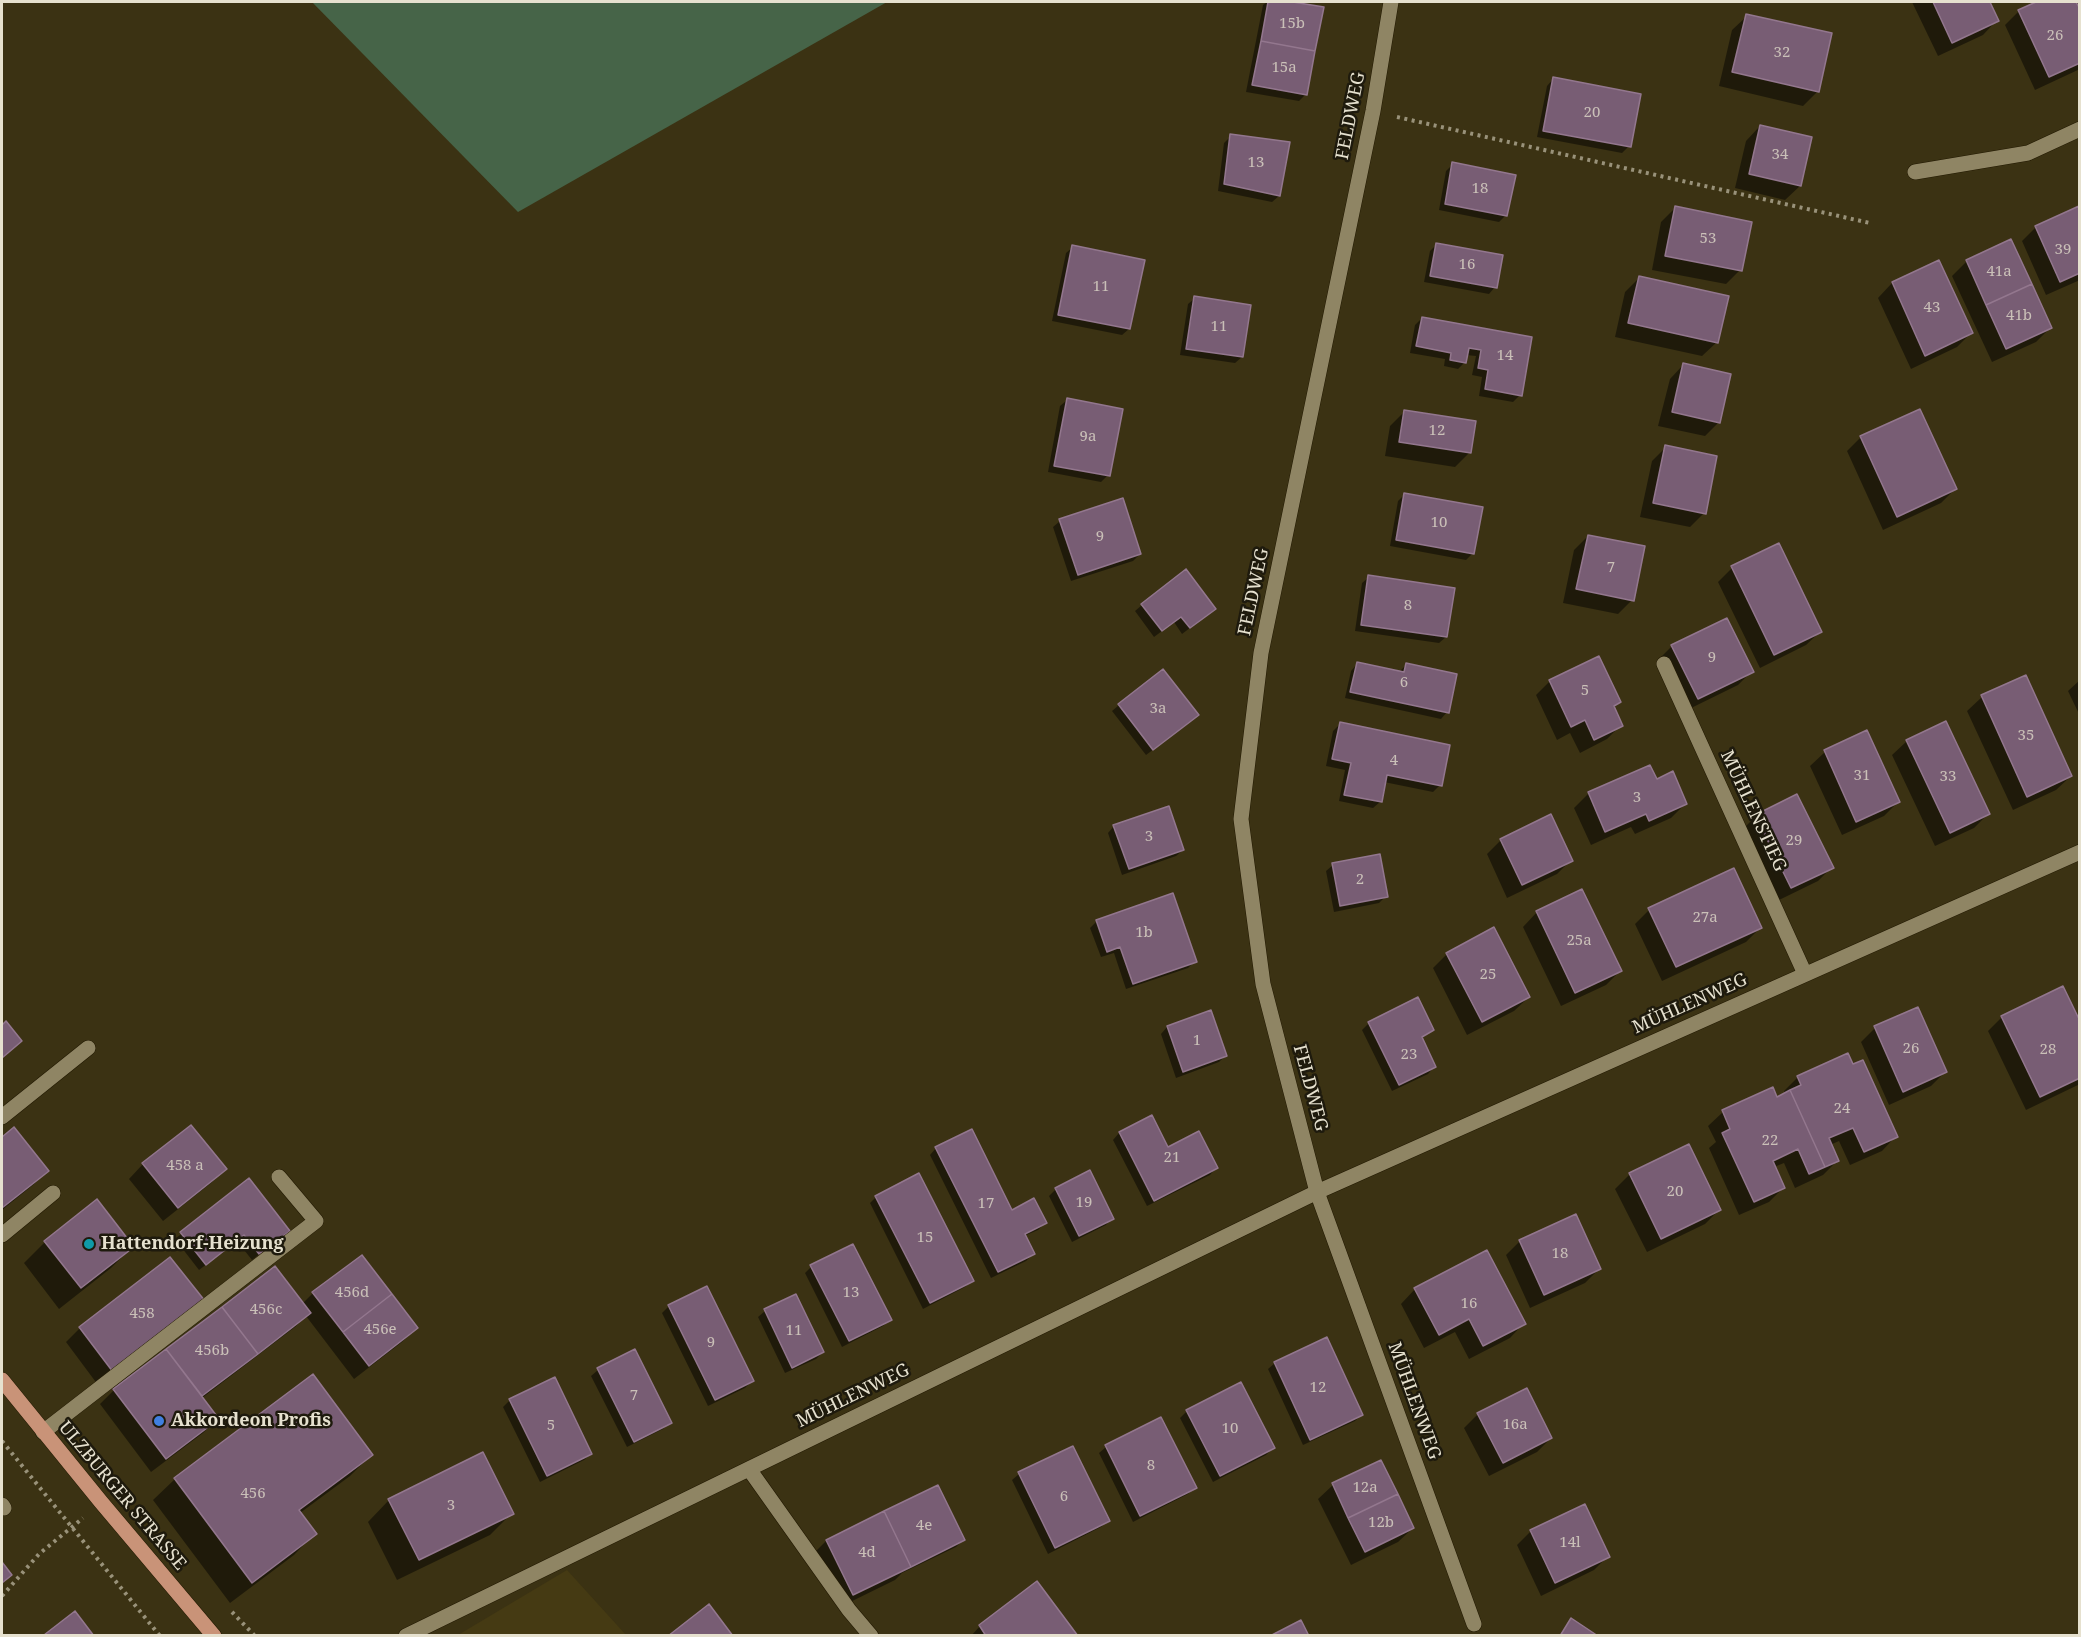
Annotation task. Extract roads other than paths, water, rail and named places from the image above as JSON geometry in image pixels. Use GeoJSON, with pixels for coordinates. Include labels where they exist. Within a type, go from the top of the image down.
{"type":"FeatureCollection","features":[{"type":"Feature","properties":{"kind":"main road","name":"ULZBURGER STRASSE"},"geometry":{"type":"LineString","coordinates":[[2,1380],[214,1635]]}},
{"type":"Feature","properties":{"kind":"street","name":"FELDWEG"},"geometry":{"type":"LineString","coordinates":[[1317,1192],[1263,984],[1241,819],[1261,653],[1373,111],[1391,2]]}},
{"type":"Feature","properties":{"kind":"street"},"geometry":{"type":"LineString","coordinates":[[1915,172],[2028,153],[2079,129]]}},
{"type":"Feature","properties":{"kind":"street","name":"MÜHLENSTIEG"},"geometry":{"type":"LineString","coordinates":[[1664,664],[1805,974]]}},
{"type":"Feature","properties":{"kind":"street","name":"MÜHLENWEG"},"geometry":{"type":"LineString","coordinates":[[406,1635],[1317,1192],[2079,852]]}},
{"type":"Feature","properties":{"kind":"street"},"geometry":{"type":"LineString","coordinates":[[2,1117],[88,1048]]}},
{"type":"Feature","properties":{"kind":"street"},"geometry":{"type":"LineString","coordinates":[[43,1432],[316,1221],[279,1177]]}},
{"type":"Feature","properties":{"kind":"street","name":"MÜHLENWEG"},"geometry":{"type":"LineString","coordinates":[[1317,1192],[1474,1624]]}},
{"type":"Feature","properties":{"kind":"street"},"geometry":{"type":"LineString","coordinates":[[2,1235],[53,1193]]}},
{"type":"Feature","properties":{"kind":"street"},"geometry":{"type":"LineString","coordinates":[[748,1469],[849,1610],[871,1635]]}},
{"type":"Feature","properties":{"kind":"place","name":"Hattendorf-Heizung"},"geometry":{"type":"Point","coordinates":[89,1244]}},
{"type":"Feature","properties":{"kind":"place","name":"Akkordeon Profis"},"geometry":{"type":"Point","coordinates":[159,1421]}}]}
